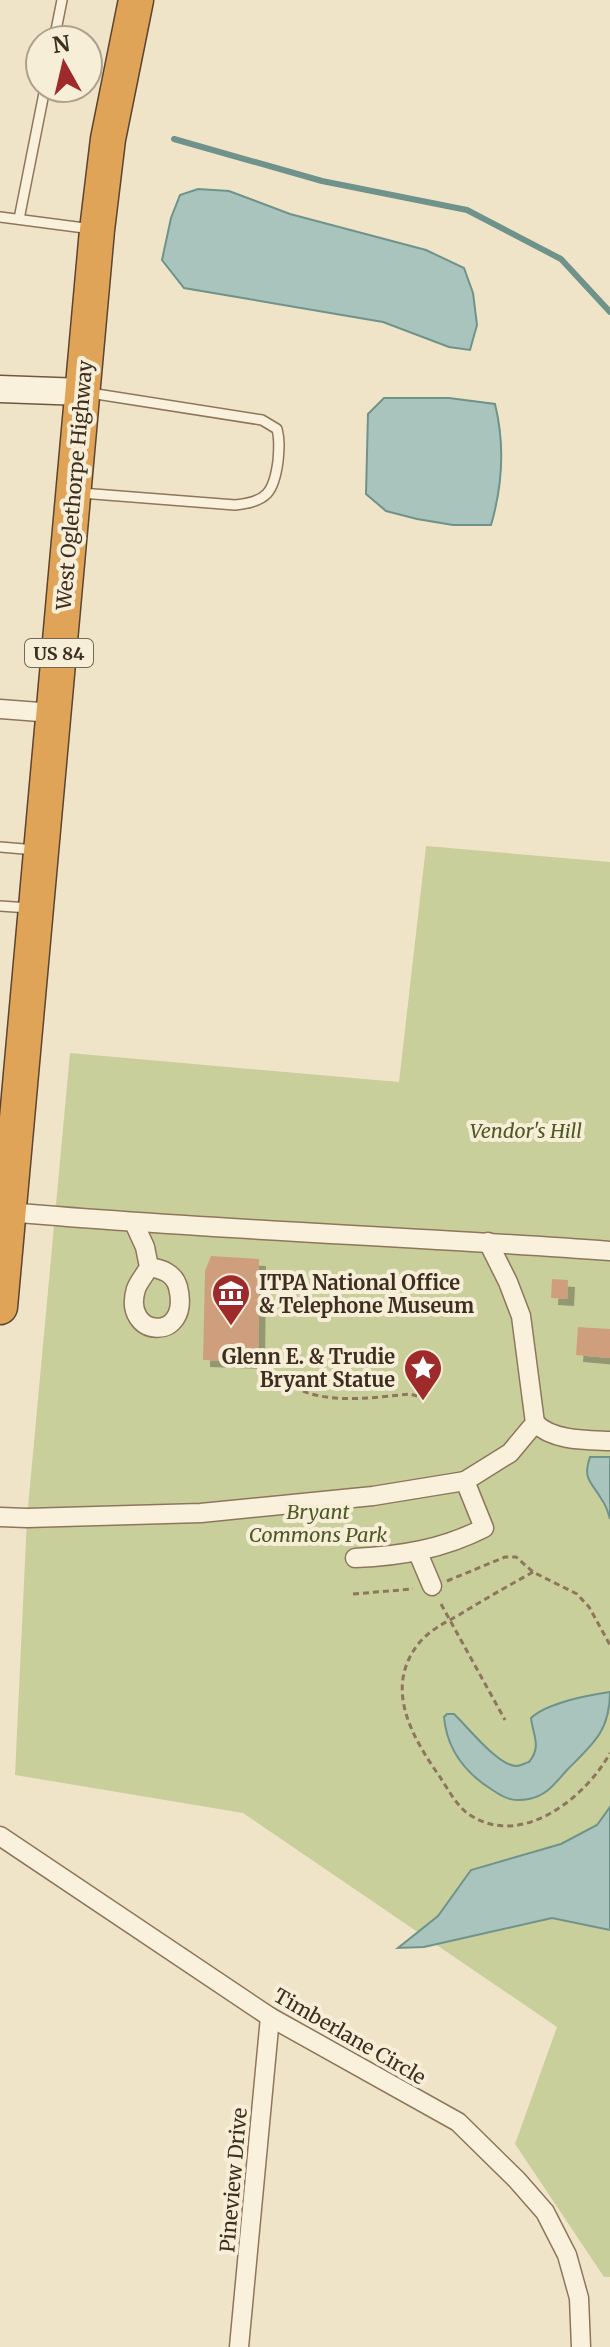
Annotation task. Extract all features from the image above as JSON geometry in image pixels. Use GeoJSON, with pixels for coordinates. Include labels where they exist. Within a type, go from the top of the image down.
{"type":"FeatureCollection","features":[{"type":"Feature","properties":{"kind":"highway","name":"West Oglethorpe Highway"},"geometry":{"type":"LineString","coordinates":[[0,1307],[97,230],[108,139],[136,0]]}},
{"type":"Feature","properties":{"kind":"street"},"geometry":{"type":"LineString","coordinates":[[0,389],[83,392]]}},
{"type":"Feature","properties":{"kind":"street"},"geometry":{"type":"LineString","coordinates":[[0,709],[53,713]]}},
{"type":"Feature","properties":{"kind":"street"},"geometry":{"type":"LineString","coordinates":[[8,1212],[134,1223],[610,1251]]}},
{"type":"Feature","properties":{"kind":"street"},"geometry":{"type":"LineString","coordinates":[[134,1223],[145,1247],[149,1267]]}},
{"type":"Feature","properties":{"kind":"street"},"geometry":{"type":"LineString","coordinates":[[488,1242],[521,1316],[535,1423],[546,1432],[560,1436],[610,1441]]}},
{"type":"Feature","properties":{"kind":"street"},"geometry":{"type":"LineString","coordinates":[[0,1517],[201,1513],[373,1496],[465,1481],[510,1453],[535,1423]]}},
{"type":"Feature","properties":{"kind":"street"},"geometry":{"type":"LineString","coordinates":[[355,1558],[418,1553],[484,1528],[465,1481]]}},
{"type":"Feature","properties":{"kind":"street"},"geometry":{"type":"LineString","coordinates":[[418,1553],[432,1586]]}},
{"type":"Feature","properties":{"kind":"street","name":"Timberlane Circle"},"geometry":{"type":"LineString","coordinates":[[0,1836],[270,2017],[458,2122],[545,2212],[567,2255],[579,2298],[581,2347]]}},
{"type":"Feature","properties":{"kind":"street","name":"Pineview Drive"},"geometry":{"type":"LineString","coordinates":[[239,2347],[270,2017]]}},
{"type":"Feature","properties":{"kind":"lane"},"geometry":{"type":"LineString","coordinates":[[57,24],[62,0]]}},
{"type":"Feature","properties":{"kind":"lane"},"geometry":{"type":"LineString","coordinates":[[19,219],[42,104]]}},
{"type":"Feature","properties":{"kind":"lane"},"geometry":{"type":"LineString","coordinates":[[0,217],[97,230]]}},
{"type":"Feature","properties":{"kind":"lane"},"geometry":{"type":"LineString","coordinates":[[73,493],[235,505],[251,503],[272,490],[276,480],[277,429],[262,420],[83,392]]}},
{"type":"Feature","properties":{"kind":"lane"},"geometry":{"type":"LineString","coordinates":[[0,847],[41,850]]}},
{"type":"Feature","properties":{"kind":"lane"},"geometry":{"type":"LineString","coordinates":[[0,906],[36,908]]}},
{"type":"Feature","properties":{"kind":"path"},"geometry":{"type":"LineString","coordinates":[[263,1362],[288,1384],[318,1396],[354,1399],[417,1396]]}},
{"type":"Feature","properties":{"kind":"path"},"geometry":{"type":"LineString","coordinates":[[610,1645],[589,1607],[577,1594],[533,1572],[429,1632],[414,1651],[404,1676],[403,1708],[426,1757],[467,1814],[483,1822],[497,1825],[537,1820],[561,1808],[578,1795],[602,1768],[610,1753]]}},
{"type":"Feature","properties":{"kind":"path"},"geometry":{"type":"LineString","coordinates":[[450,1620],[505,1720]]}},
{"type":"Feature","properties":{"kind":"green space","name":"Bryant Commons Park"},"geometry":{"type":"Polygon","coordinates":[[[426,846],[610,862],[610,2277],[604,2277],[515,2144],[557,2027],[243,1813],[15,1775],[27,1518],[70,1053],[399,1082],[426,846]]]}},
{"type":"Feature","properties":{"kind":"water"},"geometry":{"type":"Polygon","coordinates":[[[198,189],[229,191],[290,214],[426,250],[464,268],[473,293],[477,325],[470,350],[449,347],[383,322],[184,288],[162,260],[171,218],[180,195],[198,189]]]}},
{"type":"Feature","properties":{"kind":"water"},"geometry":{"type":"Polygon","coordinates":[[[384,398],[449,398],[495,404],[501,464],[491,525],[453,525],[417,519],[386,511],[366,494],[368,414],[384,398]]]}},
{"type":"Feature","properties":{"kind":"water"},"geometry":{"type":"Polygon","coordinates":[[[590,1457],[610,1457],[610,1519],[588,1476],[590,1457]]]}},
{"type":"Feature","properties":{"kind":"water"},"geometry":{"type":"Polygon","coordinates":[[[610,1692],[607,1717],[592,1744],[551,1788],[529,1799],[506,1798],[494,1791],[467,1769],[449,1741],[444,1717],[454,1714],[501,1760],[519,1766],[529,1762],[535,1751],[531,1718],[557,1704],[610,1692]]]}},
{"type":"Feature","properties":{"kind":"water"},"geometry":{"type":"Polygon","coordinates":[[[610,1807],[610,1930],[552,1918],[424,1947],[398,1948],[438,1916],[471,1870],[561,1844],[597,1825],[610,1807]]]}},
{"type":"Feature","properties":{"kind":"building","name":"ITPA National Office & Telephone Museum"},"geometry":{"type":"Polygon","coordinates":[[[211,1256],[259,1259],[258,1362],[203,1360],[205,1271],[211,1256]]]}},
{"type":"Feature","properties":{"kind":"building"},"geometry":{"type":"Polygon","coordinates":[[[552,1279],[568,1280],[567,1299],[551,1298],[552,1279]]]}},
{"type":"Feature","properties":{"kind":"building"},"geometry":{"type":"Polygon","coordinates":[[[578,1327],[610,1329],[610,1358],[576,1355],[578,1327]]]}},
{"type":"Feature","properties":{"kind":"waterway"},"geometry":{"type":"LineString","coordinates":[[174,139],[322,181],[467,210],[561,259],[610,312]]}},
{"type":"Feature","properties":{"kind":"place","name":"ITPA National Office & Telephone Museum"},"geometry":{"type":"Point","coordinates":[231,1327]}},
{"type":"Feature","properties":{"kind":"place","name":"Glenn E. & Trudie Bryant Statue"},"geometry":{"type":"Point","coordinates":[423,1402]}},
{"type":"Feature","properties":{"kind":"park label","name":"Vendor's Hill"},"geometry":{"type":"Point","coordinates":[526,1130]}}]}
